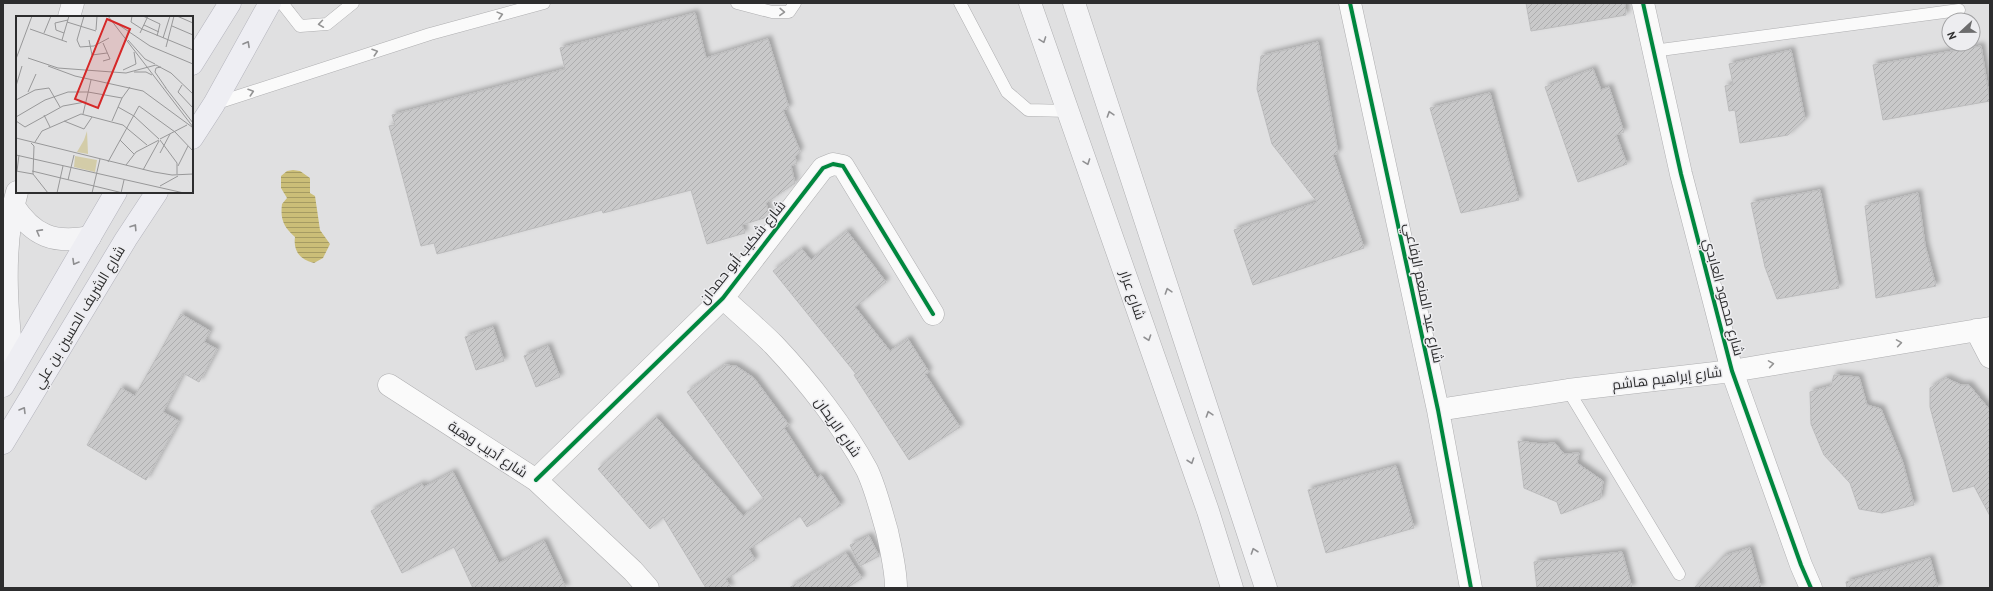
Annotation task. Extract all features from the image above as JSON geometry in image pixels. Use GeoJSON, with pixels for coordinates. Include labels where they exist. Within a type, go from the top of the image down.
{"type":"FeatureCollection","features":[{"type":"Feature","properties":{"kind":"main road"},"geometry":{"type":"LineString","coordinates":[[69,16],[73,3]]}},
{"type":"Feature","properties":{"kind":"main road"},"geometry":{"type":"LineString","coordinates":[[193,62],[230,3]]}},
{"type":"Feature","properties":{"kind":"main road"},"geometry":{"type":"LineString","coordinates":[[193,136],[214,104],[270,3]]}},
{"type":"Feature","properties":{"kind":"main road","name":"شارع عرار"},"geometry":{"type":"LineString","coordinates":[[1030,3],[1206,504],[1232,588]]}},
{"type":"Feature","properties":{"kind":"main road"},"geometry":{"type":"LineString","coordinates":[[1074,3],[1266,588]]}},
{"type":"Feature","properties":{"kind":"main road"},"geometry":{"type":"LineString","coordinates":[[8,377],[115,193]]}},
{"type":"Feature","properties":{"kind":"main road","name":"شارع الشريف الحسين بن علي"},"geometry":{"type":"LineString","coordinates":[[3,443],[126,239],[156,193]]}},
{"type":"Feature","properties":{"kind":"main road"},"geometry":{"type":"LineString","coordinates":[[15,199],[23,221],[38,232],[60,239],[72,240],[90,237]]}},
{"type":"Feature","properties":{"kind":"main road"},"geometry":{"type":"LineString","coordinates":[[8,377],[10,238],[15,199]]}},
{"type":"Feature","properties":{"kind":"street","name":"شارع عبد المنعم الرفاعي"},"geometry":{"type":"LineString","coordinates":[[1350,3],[1438,410],[1471,588]]}},
{"type":"Feature","properties":{"kind":"street","name":"شارع محمود العابدي"},"geometry":{"type":"LineString","coordinates":[[1643,3],[1681,174],[1732,371],[1801,565],[1811,588]]}},
{"type":"Feature","properties":{"kind":"street","name":"شارع شكيب أبو حمدان"},"geometry":{"type":"LineString","coordinates":[[536,480],[722,298],[823,168],[833,164],[842,166],[933,314]]}},
{"type":"Feature","properties":{"kind":"street","name":"شارع الريحان"},"geometry":{"type":"LineString","coordinates":[[722,298],[774,345],[823,405],[844,434],[867,471],[880,505],[889,539],[896,574],[896,588]]}},
{"type":"Feature","properties":{"kind":"street","name":"شارع إبراهيم هاشم"},"geometry":{"type":"LineString","coordinates":[[1438,410],[1568,390],[1732,371],[1983,329]]}},
{"type":"Feature","properties":{"kind":"street"},"geometry":{"type":"LineString","coordinates":[[1983,329],[1990,357]]}},
{"type":"Feature","properties":{"kind":"street","name":"شارع أديب وهبة"},"geometry":{"type":"LineString","coordinates":[[389,385],[536,480],[601,540],[648,588]]}},
{"type":"Feature","properties":{"kind":"lane"},"geometry":{"type":"LineString","coordinates":[[282,3],[300,26],[326,24],[353,3]]}},
{"type":"Feature","properties":{"kind":"lane"},"geometry":{"type":"LineString","coordinates":[[214,104],[430,34],[544,3]]}},
{"type":"Feature","properties":{"kind":"lane"},"geometry":{"type":"LineString","coordinates":[[737,3],[772,12],[789,12],[795,3]]}},
{"type":"Feature","properties":{"kind":"lane"},"geometry":{"type":"LineString","coordinates":[[960,3],[1007,92],[1028,110],[1069,111]]}},
{"type":"Feature","properties":{"kind":"lane"},"geometry":{"type":"LineString","coordinates":[[1653,51],[1960,10]]}},
{"type":"Feature","properties":{"kind":"lane"},"geometry":{"type":"LineString","coordinates":[[1568,390],[1679,574]]}},
{"type":"Feature","properties":{"kind":"shaded area"},"geometry":{"type":"Polygon","coordinates":[[[287,171],[300,171],[310,178],[310,193],[315,196],[320,230],[330,244],[323,258],[314,263],[305,260],[298,254],[295,247],[295,237],[288,230],[282,219],[282,204],[287,198],[281,188],[281,176],[287,171]]]}},
{"type":"Feature","properties":{"kind":"building"},"geometry":{"type":"Polygon","coordinates":[[[1526,3],[1625,3],[1626,15],[1531,31],[1526,3]]]}},
{"type":"Feature","properties":{"kind":"building"},"geometry":{"type":"Polygon","coordinates":[[[695,13],[706,58],[768,39],[789,108],[783,110],[800,151],[795,157],[797,163],[791,166],[795,183],[766,203],[770,216],[742,225],[745,233],[707,244],[691,190],[603,213],[602,210],[437,254],[434,243],[421,246],[389,126],[395,125],[392,115],[565,69],[560,48],[695,13]]]}},
{"type":"Feature","properties":{"kind":"building"},"geometry":{"type":"Polygon","coordinates":[[[1318,42],[1338,153],[1333,155],[1364,248],[1253,285],[1234,230],[1317,202],[1272,144],[1257,89],[1261,56],[1318,42]]]}},
{"type":"Feature","properties":{"kind":"building"},"geometry":{"type":"Polygon","coordinates":[[[1981,46],[1990,101],[1883,120],[1873,65],[1947,52],[1981,52],[1981,46]]]}},
{"type":"Feature","properties":{"kind":"building"},"geometry":{"type":"Polygon","coordinates":[[[1791,50],[1805,119],[1788,135],[1740,143],[1735,110],[1729,111],[1725,86],[1733,84],[1729,64],[1791,50]]]}},
{"type":"Feature","properties":{"kind":"building"},"geometry":{"type":"Polygon","coordinates":[[[1593,69],[1601,90],[1609,87],[1624,132],[1616,135],[1627,164],[1578,182],[1545,87],[1593,69]]]}},
{"type":"Feature","properties":{"kind":"building"},"geometry":{"type":"Polygon","coordinates":[[[1490,93],[1519,200],[1461,213],[1430,108],[1490,93]]]}},
{"type":"Feature","properties":{"kind":"building"},"geometry":{"type":"Polygon","coordinates":[[[1820,190],[1839,288],[1777,299],[1765,267],[1751,203],[1820,190]]]}},
{"type":"Feature","properties":{"kind":"building"},"geometry":{"type":"Polygon","coordinates":[[[1918,193],[1925,245],[1936,286],[1876,298],[1865,206],[1918,193]]]}},
{"type":"Feature","properties":{"kind":"building"},"geometry":{"type":"Polygon","coordinates":[[[847,231],[886,282],[855,307],[890,351],[908,339],[929,372],[925,374],[960,427],[909,460],[854,375],[856,374],[773,271],[802,249],[811,260],[847,231]]]}},
{"type":"Feature","properties":{"kind":"building"},"geometry":{"type":"Polygon","coordinates":[[[181,314],[210,331],[204,342],[217,349],[199,382],[183,373],[163,412],[179,421],[146,480],[87,445],[121,388],[135,396],[181,314]]]}},
{"type":"Feature","properties":{"kind":"building"},"geometry":{"type":"Polygon","coordinates":[[[493,327],[504,361],[476,370],[465,337],[493,327]]]}},
{"type":"Feature","properties":{"kind":"building"},"geometry":{"type":"Polygon","coordinates":[[[548,346],[560,377],[536,387],[524,356],[548,346]]]}},
{"type":"Feature","properties":{"kind":"building"},"geometry":{"type":"Polygon","coordinates":[[[725,365],[736,366],[754,378],[789,425],[784,428],[817,478],[821,475],[841,505],[807,527],[800,516],[749,549],[755,560],[726,579],[731,588],[706,588],[663,517],[650,529],[598,469],[656,417],[743,516],[764,499],[687,392],[725,365]]]}},
{"type":"Feature","properties":{"kind":"building"},"geometry":{"type":"Polygon","coordinates":[[[1834,375],[1859,377],[1867,405],[1881,409],[1903,463],[1914,505],[1882,513],[1859,509],[1850,483],[1824,455],[1811,424],[1810,392],[1831,386],[1834,375]]]}},
{"type":"Feature","properties":{"kind":"building"},"geometry":{"type":"Polygon","coordinates":[[[1946,378],[1961,385],[1969,385],[1990,410],[1990,516],[1974,486],[1953,492],[1930,407],[1930,388],[1946,378]]]}},
{"type":"Feature","properties":{"kind":"building"},"geometry":{"type":"Polygon","coordinates":[[[1518,441],[1541,444],[1555,443],[1564,454],[1579,453],[1577,463],[1603,481],[1600,499],[1561,514],[1557,502],[1524,488],[1518,441]]]}},
{"type":"Feature","properties":{"kind":"building"},"geometry":{"type":"Polygon","coordinates":[[[1396,466],[1414,528],[1326,553],[1308,490],[1396,466]]]}},
{"type":"Feature","properties":{"kind":"building"},"geometry":{"type":"Polygon","coordinates":[[[453,472],[499,563],[544,541],[566,588],[473,588],[454,547],[402,573],[371,511],[422,484],[424,487],[453,472]]]}},
{"type":"Feature","properties":{"kind":"building"},"geometry":{"type":"Polygon","coordinates":[[[869,536],[879,556],[860,566],[850,545],[869,536]]]}},
{"type":"Feature","properties":{"kind":"building"},"geometry":{"type":"Polygon","coordinates":[[[1750,548],[1761,588],[1694,588],[1724,556],[1750,548]]]}},
{"type":"Feature","properties":{"kind":"building"},"geometry":{"type":"Polygon","coordinates":[[[1622,552],[1632,588],[1537,588],[1534,562],[1622,552]]]}},
{"type":"Feature","properties":{"kind":"building"},"geometry":{"type":"Polygon","coordinates":[[[846,553],[862,578],[847,588],[789,588],[846,553]]]}},
{"type":"Feature","properties":{"kind":"building"},"geometry":{"type":"Polygon","coordinates":[[[1930,558],[1938,588],[1847,588],[1846,582],[1930,558]]]}},
{"type":"Feature","properties":{"kind":"cycle path"},"geometry":{"type":"LineString","coordinates":[[1350,3],[1438,410],[1471,588]]}},
{"type":"Feature","properties":{"kind":"cycle path"},"geometry":{"type":"LineString","coordinates":[[1643,3],[1681,174],[1732,371],[1801,565],[1811,588]]}},
{"type":"Feature","properties":{"kind":"cycle path"},"geometry":{"type":"LineString","coordinates":[[536,480],[723,298],[823,168],[833,164],[843,166],[933,314]]}}]}
